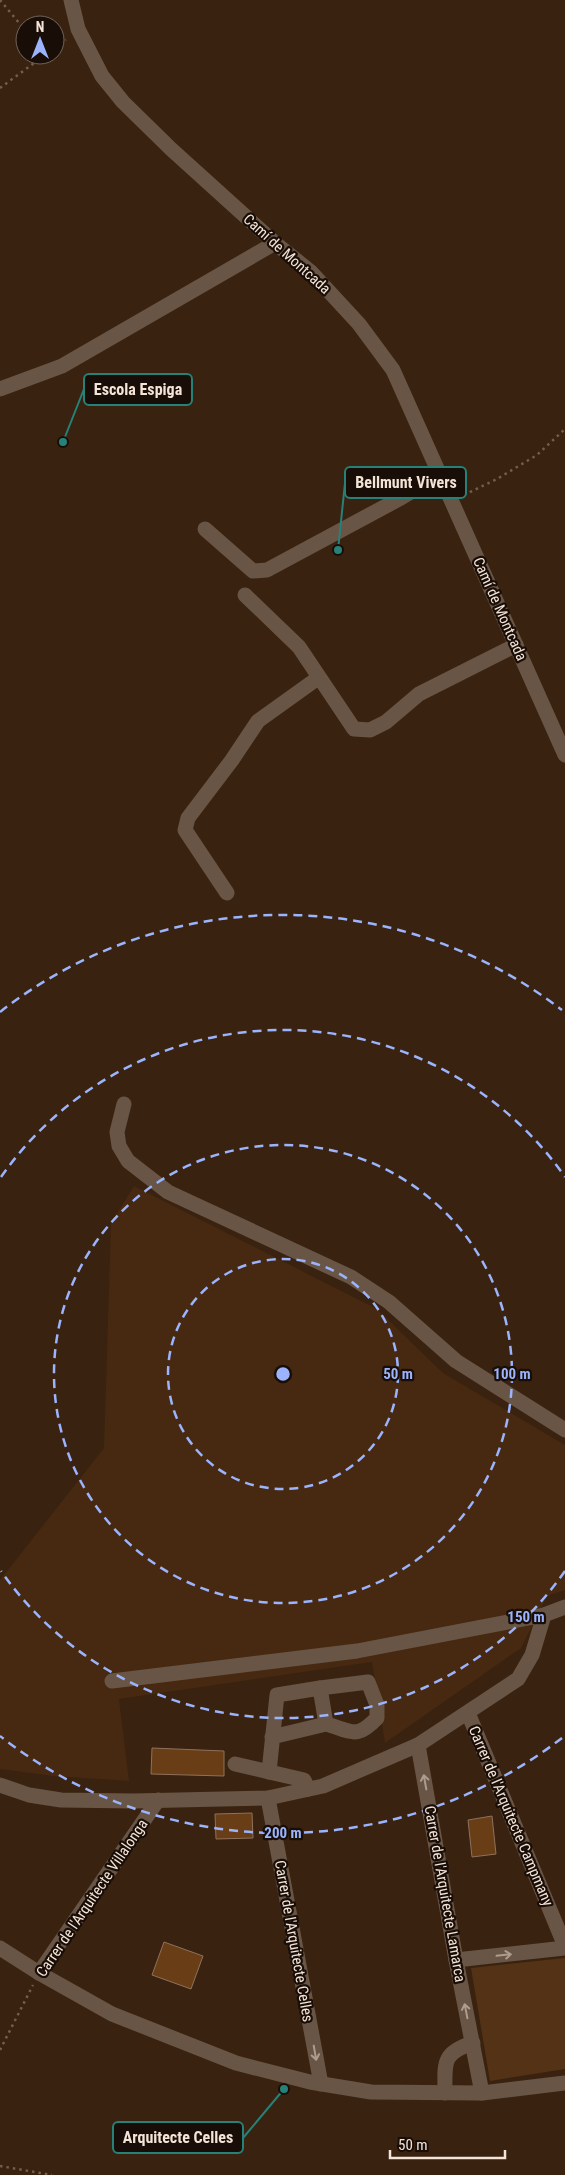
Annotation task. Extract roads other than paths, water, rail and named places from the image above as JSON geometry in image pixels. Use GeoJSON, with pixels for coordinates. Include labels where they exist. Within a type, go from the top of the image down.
{"type":"FeatureCollection","features":[{"type":"Feature","properties":{"kind":"street","name":"Camí de Montcada"},"geometry":{"type":"LineString","coordinates":[[71,0],[78,29],[102,76],[123,102],[171,149],[275,243],[311,272],[359,324],[393,370],[565,755]]}},
{"type":"Feature","properties":{"kind":"street"},"geometry":{"type":"LineString","coordinates":[[0,389],[62,366],[275,243]]}},
{"type":"Feature","properties":{"kind":"street"},"geometry":{"type":"LineString","coordinates":[[205,529],[253,571],[267,570],[383,508],[439,475]]}},
{"type":"Feature","properties":{"kind":"street"},"geometry":{"type":"LineString","coordinates":[[245,595],[299,647],[318,678],[354,728],[370,730],[386,722],[419,694],[516,645]]}},
{"type":"Feature","properties":{"kind":"street"},"geometry":{"type":"LineString","coordinates":[[226,893],[185,830],[188,818],[232,760],[258,721],[318,678]]}},
{"type":"Feature","properties":{"kind":"street"},"geometry":{"type":"LineString","coordinates":[[124,1104],[117,1132],[119,1146],[128,1161],[168,1192],[352,1277],[389,1302],[456,1361],[565,1430]]}},
{"type":"Feature","properties":{"kind":"street"},"geometry":{"type":"LineString","coordinates":[[112,1681],[357,1651],[544,1615],[565,1607]]}},
{"type":"Feature","properties":{"kind":"street"},"geometry":{"type":"LineString","coordinates":[[0,1785],[29,1795],[61,1800],[268,1798],[323,1786],[418,1745],[518,1680],[532,1655],[544,1615]]}},
{"type":"Feature","properties":{"kind":"street"},"geometry":{"type":"LineString","coordinates":[[268,1772],[272,1737],[277,1695],[368,1682],[377,1705],[377,1718],[365,1730],[353,1732],[326,1724],[272,1737]]}},
{"type":"Feature","properties":{"kind":"street"},"geometry":{"type":"LineString","coordinates":[[320,1688],[326,1724]]}},
{"type":"Feature","properties":{"kind":"street","name":"Carrer de l'Arquitecte Campmany"},"geometry":{"type":"LineString","coordinates":[[468,1713],[565,1947]]}},
{"type":"Feature","properties":{"kind":"street","name":"Carrer de l'Arquitecte Lamarca"},"geometry":{"type":"LineString","coordinates":[[418,1745],[456,1960],[482,2093]]}},
{"type":"Feature","properties":{"kind":"street"},"geometry":{"type":"LineString","coordinates":[[235,1764],[304,1780],[308,1789]]}},
{"type":"Feature","properties":{"kind":"street","name":"Carrer de l'Arquitecte Celles"},"geometry":{"type":"LineString","coordinates":[[268,1798],[320,2084]]}},
{"type":"Feature","properties":{"kind":"street","name":"Carrer de l'Arquitecte Villalonga"},"geometry":{"type":"LineString","coordinates":[[39,1973],[158,1800]]}},
{"type":"Feature","properties":{"kind":"street"},"geometry":{"type":"LineString","coordinates":[[456,1960],[565,1947]]}},
{"type":"Feature","properties":{"kind":"street"},"geometry":{"type":"LineString","coordinates":[[0,1948],[39,1973],[112,2014],[236,2063],[320,2084],[371,2092],[482,2093],[565,2083]]}},
{"type":"Feature","properties":{"kind":"street"},"geometry":{"type":"LineString","coordinates":[[444,2093],[444,2069],[447,2059],[452,2051],[473,2043]]}},
{"type":"Feature","properties":{"kind":"place","name":"Escola Espiga"},"geometry":{"type":"Point","coordinates":[63,442]}},
{"type":"Feature","properties":{"kind":"place","name":"Bellmunt Vivers"},"geometry":{"type":"Point","coordinates":[338,550]}},
{"type":"Feature","properties":{"kind":"place","name":"Arquitecte Celles"},"geometry":{"type":"Point","coordinates":[284,2089]}}]}
